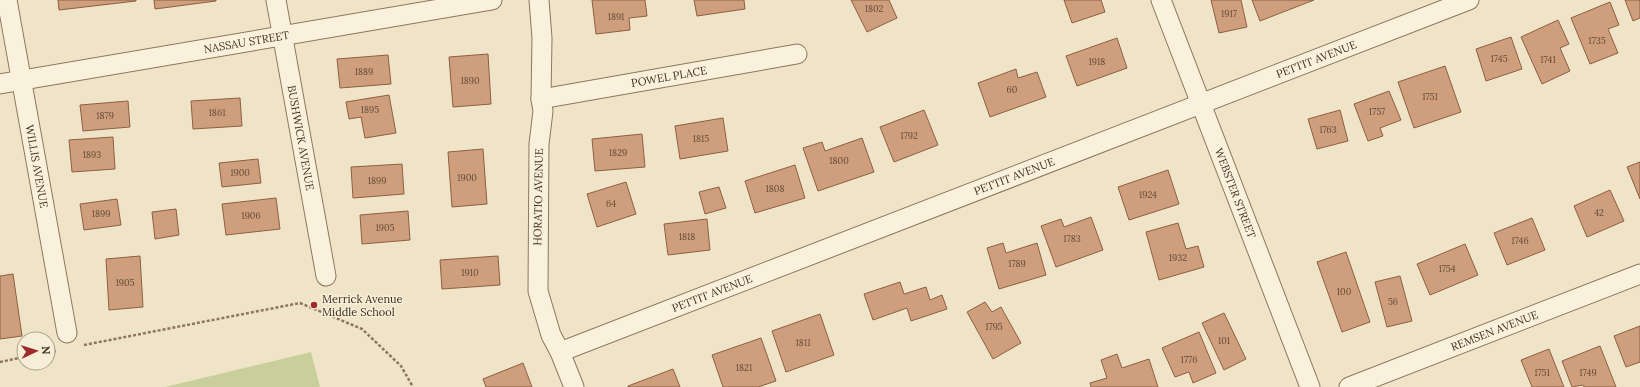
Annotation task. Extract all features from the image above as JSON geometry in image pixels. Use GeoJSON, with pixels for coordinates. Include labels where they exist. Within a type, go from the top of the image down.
{"type":"FeatureCollection","features":[{"type":"Feature","properties":{"kind":"street","name":"WILLIS AVENUE"},"geometry":{"type":"LineString","coordinates":[[7,0],[70,343]]}},
{"type":"Feature","properties":{"kind":"street","name":"BUSHWICK AVENUE"},"geometry":{"type":"LineString","coordinates":[[276,0],[326,276]]}},
{"type":"Feature","properties":{"kind":"street","name":"NASSAU STREET"},"geometry":{"type":"LineString","coordinates":[[0,84],[492,0]]}},
{"type":"Feature","properties":{"kind":"street","name":"HORATIO AVENUE"},"geometry":{"type":"LineString","coordinates":[[538,0],[542,38],[541,99],[543,111],[539,144],[538,291],[551,334],[574,387]]}},
{"type":"Feature","properties":{"kind":"street","name":"WEBSTER STREET"},"geometry":{"type":"LineString","coordinates":[[1161,0],[1310,387]]}},
{"type":"Feature","properties":{"kind":"street","name":"PETTIT AVENUE"},"geometry":{"type":"LineString","coordinates":[[560,352],[1468,0]]}},
{"type":"Feature","properties":{"kind":"street","name":"POWEL PLACE"},"geometry":{"type":"LineString","coordinates":[[541,99],[797,54]]}},
{"type":"Feature","properties":{"kind":"street","name":"REMSEN AVENUE"},"geometry":{"type":"LineString","coordinates":[[1349,387],[1640,274]]}},
{"type":"Feature","properties":{"kind":"path"},"geometry":{"type":"LineString","coordinates":[[56,349],[70,343],[300,303],[362,329],[401,366],[413,387]]}},
{"type":"Feature","properties":{"kind":"path"},"geometry":{"type":"LineString","coordinates":[[0,362],[16,359]]}},
{"type":"Feature","properties":{"kind":"green space"},"geometry":{"type":"Polygon","coordinates":[[[311,352],[320,387],[165,387],[311,352]]]}},
{"type":"Feature","properties":{"kind":"building"},"geometry":{"type":"Polygon","coordinates":[[[58,0],[136,0],[136,1],[59,10],[58,0]]]}},
{"type":"Feature","properties":{"kind":"building"},"geometry":{"type":"Polygon","coordinates":[[[154,0],[216,0],[216,1],[155,9],[154,0]]]}},
{"type":"Feature","properties":{"kind":"building"},"geometry":{"type":"Polygon","coordinates":[[[592,0],[645,0],[647,16],[629,18],[630,30],[596,34],[592,0]]]}},
{"type":"Feature","properties":{"kind":"building"},"geometry":{"type":"Polygon","coordinates":[[[694,0],[744,0],[745,9],[697,16],[694,0]]]}},
{"type":"Feature","properties":{"kind":"building"},"geometry":{"type":"Polygon","coordinates":[[[851,0],[889,0],[897,18],[867,32],[851,0]]]}},
{"type":"Feature","properties":{"kind":"building"},"geometry":{"type":"Polygon","coordinates":[[[1064,0],[1101,0],[1105,12],[1072,23],[1064,0]]]}},
{"type":"Feature","properties":{"kind":"building"},"geometry":{"type":"Polygon","coordinates":[[[1211,0],[1241,0],[1247,27],[1219,33],[1211,0]]]}},
{"type":"Feature","properties":{"kind":"building"},"geometry":{"type":"Polygon","coordinates":[[[1252,0],[1314,0],[1260,21],[1252,0]]]}},
{"type":"Feature","properties":{"kind":"building"},"geometry":{"type":"Polygon","coordinates":[[[1625,0],[1640,0],[1640,18],[1633,21],[1625,0]]]}},
{"type":"Feature","properties":{"kind":"building"},"geometry":{"type":"Polygon","coordinates":[[[1610,2],[1619,25],[1608,29],[1618,53],[1590,64],[1571,18],[1610,2]]]}},
{"type":"Feature","properties":{"kind":"building"},"geometry":{"type":"Polygon","coordinates":[[[1558,20],[1569,44],[1560,48],[1570,71],[1542,84],[1521,37],[1558,20]]]}},
{"type":"Feature","properties":{"kind":"building"},"geometry":{"type":"Polygon","coordinates":[[[1511,37],[1522,69],[1486,81],[1476,49],[1511,37]]]}},
{"type":"Feature","properties":{"kind":"building"},"geometry":{"type":"Polygon","coordinates":[[[1117,38],[1127,68],[1077,86],[1066,56],[1117,38]]]}},
{"type":"Feature","properties":{"kind":"building"},"geometry":{"type":"Polygon","coordinates":[[[488,54],[491,104],[453,107],[449,57],[488,54]]]}},
{"type":"Feature","properties":{"kind":"building"},"geometry":{"type":"Polygon","coordinates":[[[388,55],[391,84],[340,88],[337,59],[388,55]]]}},
{"type":"Feature","properties":{"kind":"building"},"geometry":{"type":"Polygon","coordinates":[[[1445,66],[1461,112],[1414,128],[1398,82],[1445,66]]]}},
{"type":"Feature","properties":{"kind":"building"},"geometry":{"type":"Polygon","coordinates":[[[1016,69],[1018,78],[1037,72],[1046,97],[990,117],[978,83],[1016,69]]]}},
{"type":"Feature","properties":{"kind":"building"},"geometry":{"type":"Polygon","coordinates":[[[1389,91],[1401,120],[1380,128],[1383,136],[1368,141],[1354,104],[1389,91]]]}},
{"type":"Feature","properties":{"kind":"building"},"geometry":{"type":"Polygon","coordinates":[[[389,95],[396,133],[365,138],[361,117],[349,119],[346,102],[389,95]]]}},
{"type":"Feature","properties":{"kind":"building"},"geometry":{"type":"Polygon","coordinates":[[[240,98],[242,126],[193,129],[191,101],[240,98]]]}},
{"type":"Feature","properties":{"kind":"building"},"geometry":{"type":"Polygon","coordinates":[[[128,101],[130,127],[83,131],[80,105],[128,101]]]}},
{"type":"Feature","properties":{"kind":"building"},"geometry":{"type":"Polygon","coordinates":[[[924,110],[938,145],[894,162],[880,127],[924,110]]]}},
{"type":"Feature","properties":{"kind":"building"},"geometry":{"type":"Polygon","coordinates":[[[1340,110],[1348,141],[1317,149],[1308,119],[1340,110]]]}},
{"type":"Feature","properties":{"kind":"building"},"geometry":{"type":"Polygon","coordinates":[[[723,118],[728,151],[680,159],[675,126],[723,118]]]}},
{"type":"Feature","properties":{"kind":"building"},"geometry":{"type":"Polygon","coordinates":[[[642,134],[645,167],[595,171],[592,139],[642,134]]]}},
{"type":"Feature","properties":{"kind":"building"},"geometry":{"type":"Polygon","coordinates":[[[113,137],[115,169],[72,172],[69,140],[113,137]]]}},
{"type":"Feature","properties":{"kind":"building"},"geometry":{"type":"Polygon","coordinates":[[[862,138],[874,172],[818,191],[803,148],[822,142],[825,151],[862,138]]]}},
{"type":"Feature","properties":{"kind":"building"},"geometry":{"type":"Polygon","coordinates":[[[483,149],[487,204],[452,207],[448,152],[483,149]]]}},
{"type":"Feature","properties":{"kind":"building"},"geometry":{"type":"Polygon","coordinates":[[[258,159],[261,183],[222,187],[219,163],[258,159]]]}},
{"type":"Feature","properties":{"kind":"building"},"geometry":{"type":"Polygon","coordinates":[[[1640,162],[1640,199],[1627,167],[1640,162]]]}},
{"type":"Feature","properties":{"kind":"building"},"geometry":{"type":"Polygon","coordinates":[[[402,164],[404,194],[353,198],[351,167],[402,164]]]}},
{"type":"Feature","properties":{"kind":"building"},"geometry":{"type":"Polygon","coordinates":[[[795,165],[805,198],[755,213],[745,181],[795,165]]]}},
{"type":"Feature","properties":{"kind":"building"},"geometry":{"type":"Polygon","coordinates":[[[1168,170],[1179,204],[1129,220],[1118,187],[1168,170]]]}},
{"type":"Feature","properties":{"kind":"building"},"geometry":{"type":"Polygon","coordinates":[[[626,182],[636,214],[597,227],[587,194],[626,182]]]}},
{"type":"Feature","properties":{"kind":"building"},"geometry":{"type":"Polygon","coordinates":[[[719,187],[726,208],[705,214],[699,192],[719,187]]]}},
{"type":"Feature","properties":{"kind":"building"},"geometry":{"type":"Polygon","coordinates":[[[1610,190],[1624,221],[1587,237],[1574,206],[1610,190]]]}},
{"type":"Feature","properties":{"kind":"building"},"geometry":{"type":"Polygon","coordinates":[[[276,198],[280,229],[226,235],[222,204],[276,198]]]}},
{"type":"Feature","properties":{"kind":"building"},"geometry":{"type":"Polygon","coordinates":[[[117,199],[121,225],[84,230],[80,204],[117,199]]]}},
{"type":"Feature","properties":{"kind":"building"},"geometry":{"type":"Polygon","coordinates":[[[176,209],[179,235],[155,239],[152,212],[176,209]]]}},
{"type":"Feature","properties":{"kind":"building"},"geometry":{"type":"Polygon","coordinates":[[[408,211],[410,240],[362,244],[360,215],[408,211]]]}},
{"type":"Feature","properties":{"kind":"building"},"geometry":{"type":"Polygon","coordinates":[[[1091,217],[1103,250],[1056,267],[1041,226],[1061,219],[1064,227],[1091,217]]]}},
{"type":"Feature","properties":{"kind":"building"},"geometry":{"type":"Polygon","coordinates":[[[1532,218],[1545,250],[1507,265],[1494,233],[1532,218]]]}},
{"type":"Feature","properties":{"kind":"building"},"geometry":{"type":"Polygon","coordinates":[[[707,219],[710,250],[668,255],[664,224],[707,219]]]}},
{"type":"Feature","properties":{"kind":"building"},"geometry":{"type":"Polygon","coordinates":[[[1178,223],[1186,249],[1198,246],[1204,267],[1159,280],[1146,232],[1178,223]]]}},
{"type":"Feature","properties":{"kind":"building"},"geometry":{"type":"Polygon","coordinates":[[[1003,243],[1006,253],[1037,243],[1046,275],[999,289],[987,248],[1003,243]]]}},
{"type":"Feature","properties":{"kind":"building"},"geometry":{"type":"Polygon","coordinates":[[[1465,244],[1478,275],[1430,295],[1417,264],[1465,244]]]}},
{"type":"Feature","properties":{"kind":"building"},"geometry":{"type":"Polygon","coordinates":[[[1346,252],[1370,322],[1342,332],[1317,262],[1346,252]]]}},
{"type":"Feature","properties":{"kind":"building"},"geometry":{"type":"Polygon","coordinates":[[[140,256],[143,307],[109,310],[106,259],[140,256]]]}},
{"type":"Feature","properties":{"kind":"building"},"geometry":{"type":"Polygon","coordinates":[[[498,256],[500,285],[442,289],[440,260],[498,256]]]}},
{"type":"Feature","properties":{"kind":"building"},"geometry":{"type":"Polygon","coordinates":[[[13,274],[21,331],[16,331],[16,337],[0,339],[0,276],[13,274]]]}},
{"type":"Feature","properties":{"kind":"building"},"geometry":{"type":"Polygon","coordinates":[[[1400,276],[1412,321],[1387,327],[1375,282],[1400,276]]]}},
{"type":"Feature","properties":{"kind":"building"},"geometry":{"type":"Polygon","coordinates":[[[900,282],[904,294],[926,287],[930,300],[942,295],[947,309],[911,321],[907,308],[873,320],[864,294],[900,282]]]}},
{"type":"Feature","properties":{"kind":"building"},"geometry":{"type":"Polygon","coordinates":[[[985,302],[992,312],[1001,307],[1021,343],[993,359],[967,312],[985,302]]]}},
{"type":"Feature","properties":{"kind":"building"},"geometry":{"type":"Polygon","coordinates":[[[1224,313],[1246,359],[1224,370],[1202,323],[1224,313]]]}},
{"type":"Feature","properties":{"kind":"building"},"geometry":{"type":"Polygon","coordinates":[[[820,314],[834,355],[786,372],[772,331],[820,314]]]}},
{"type":"Feature","properties":{"kind":"building"},"geometry":{"type":"Polygon","coordinates":[[[1640,326],[1640,362],[1626,367],[1614,336],[1640,326]]]}},
{"type":"Feature","properties":{"kind":"building"},"geometry":{"type":"Polygon","coordinates":[[[1199,332],[1216,373],[1193,383],[1189,372],[1175,377],[1162,348],[1199,332]]]}},
{"type":"Feature","properties":{"kind":"building"},"geometry":{"type":"Polygon","coordinates":[[[761,338],[776,381],[758,387],[723,387],[712,355],[761,338]]]}},
{"type":"Feature","properties":{"kind":"building"},"geometry":{"type":"Polygon","coordinates":[[[1600,346],[1616,387],[1584,387],[1583,385],[1572,387],[1562,361],[1600,346]]]}},
{"type":"Feature","properties":{"kind":"building"},"geometry":{"type":"Polygon","coordinates":[[[1549,349],[1564,387],[1532,387],[1521,360],[1549,349]]]}},
{"type":"Feature","properties":{"kind":"building"},"geometry":{"type":"Polygon","coordinates":[[[1117,354],[1122,368],[1149,359],[1158,387],[1091,387],[1090,383],[1107,378],[1101,360],[1117,354]]]}},
{"type":"Feature","properties":{"kind":"building"},"geometry":{"type":"Polygon","coordinates":[[[523,363],[532,387],[486,387],[483,379],[523,363]]]}},
{"type":"Feature","properties":{"kind":"building"},"geometry":{"type":"Polygon","coordinates":[[[673,369],[680,387],[628,387],[628,386],[673,369]]]}},
{"type":"Feature","properties":{"kind":"place","name":"Merrick Avenue Middle School"},"geometry":{"type":"Point","coordinates":[314,305]}}]}
